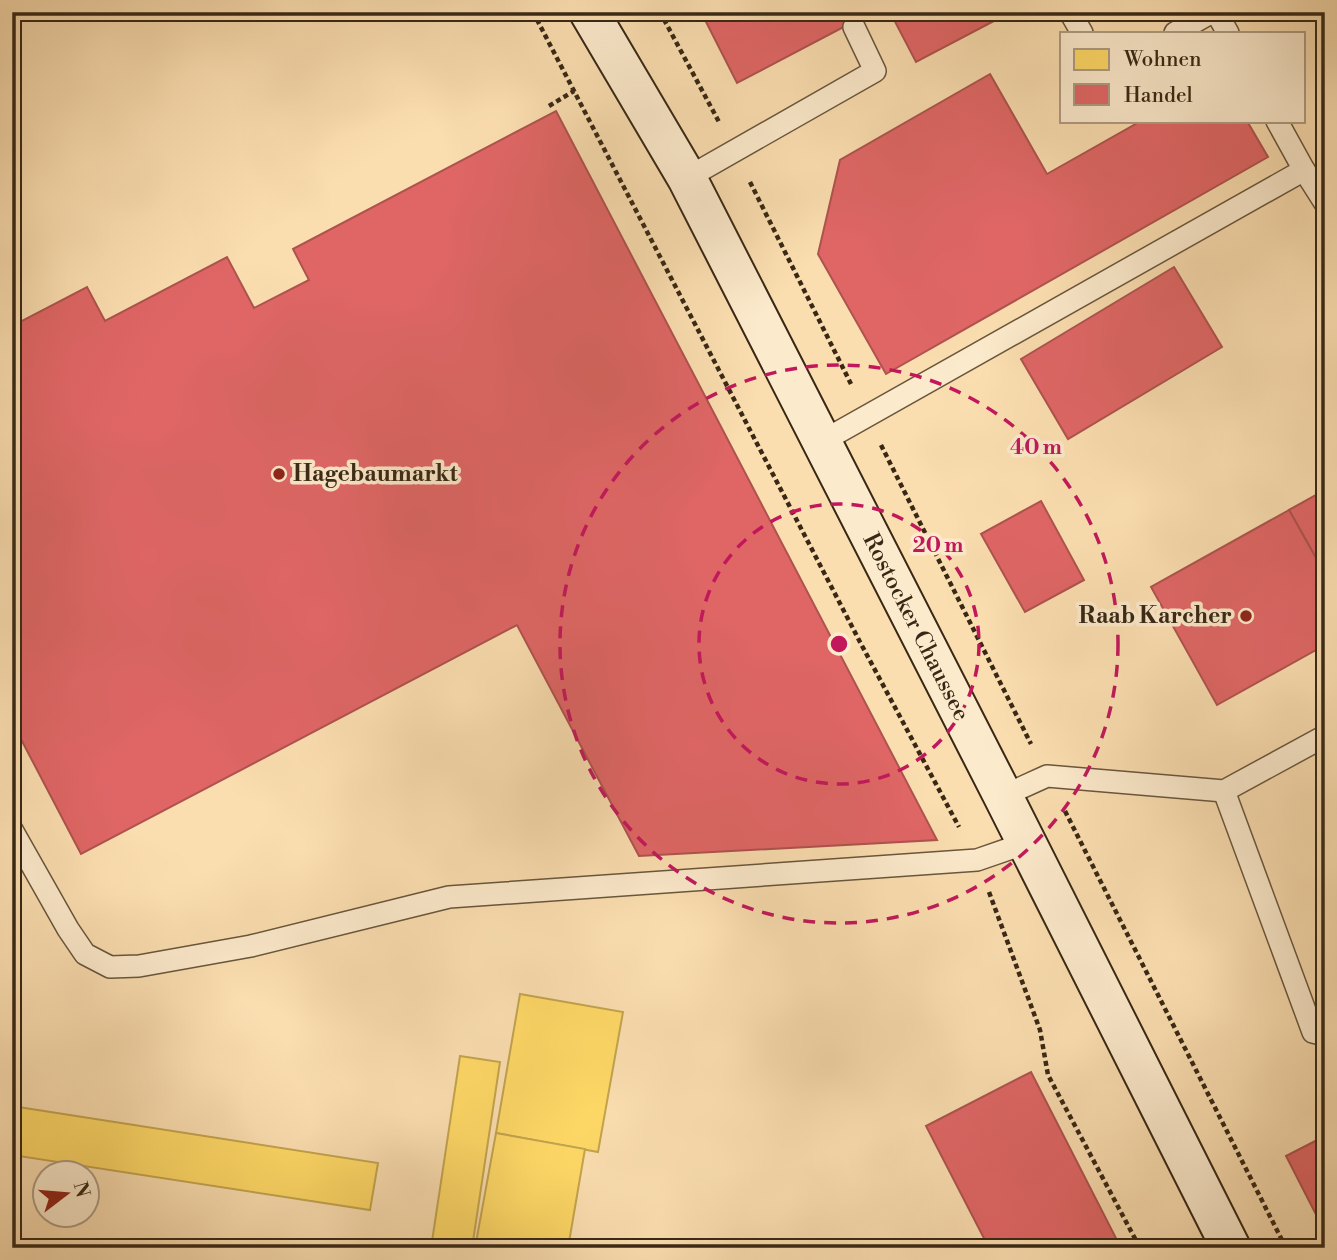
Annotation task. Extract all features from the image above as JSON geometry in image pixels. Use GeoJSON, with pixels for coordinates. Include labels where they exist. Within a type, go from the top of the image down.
{"type":"FeatureCollection","features":[{"type":"Feature","properties":{"kind":"main road","name":"Rostocker Chaussee"},"geometry":{"type":"LineString","coordinates":[[589,12],[687,178],[1231,1248]]}},
{"type":"Feature","properties":{"kind":"lane"},"geometry":{"type":"LineString","coordinates":[[1070,12],[1081,32]]}},
{"type":"Feature","properties":{"kind":"lane"},"geometry":{"type":"LineString","coordinates":[[1177,32],[1214,12],[1227,32]]}},
{"type":"Feature","properties":{"kind":"lane"},"geometry":{"type":"LineString","coordinates":[[687,178],[875,71],[854,27]]}},
{"type":"Feature","properties":{"kind":"lane"},"geometry":{"type":"LineString","coordinates":[[1278,122],[1325,203]]}},
{"type":"Feature","properties":{"kind":"lane"},"geometry":{"type":"LineString","coordinates":[[821,442],[1304,170]]}},
{"type":"Feature","properties":{"kind":"lane"},"geometry":{"type":"LineString","coordinates":[[1003,796],[1047,776],[1224,791],[1325,736]]}},
{"type":"Feature","properties":{"kind":"lane"},"geometry":{"type":"LineString","coordinates":[[1224,791],[1313,1032],[1325,1035]]}},
{"type":"Feature","properties":{"kind":"lane"},"geometry":{"type":"LineString","coordinates":[[12,830],[85,954],[110,967],[139,966],[251,946],[449,897],[977,860],[1027,843]]}},
{"type":"Feature","properties":{"kind":"path"},"geometry":{"type":"LineString","coordinates":[[533,12],[860,642],[977,860],[1040,1030],[1048,1075],[1140,1248]]}},
{"type":"Feature","properties":{"kind":"path"},"geometry":{"type":"LineString","coordinates":[[660,12],[735,152],[1286,1248]]}},
{"type":"Feature","properties":{"kind":"path"},"geometry":{"type":"LineString","coordinates":[[549,106],[574,91]]}},
{"type":"Feature","properties":{"kind":"building: Wohnen"},"geometry":{"type":"Polygon","coordinates":[[[520,994],[623,1012],[598,1152],[496,1133],[520,994]]]}},
{"type":"Feature","properties":{"kind":"building: Wohnen"},"geometry":{"type":"Polygon","coordinates":[[[460,1056],[500,1062],[472,1248],[431,1248],[460,1056]]]}},
{"type":"Feature","properties":{"kind":"building: Wohnen"},"geometry":{"type":"Polygon","coordinates":[[[12,1106],[378,1163],[370,1210],[102,1169],[102,1158],[32,1158],[12,1155],[12,1106]]]}},
{"type":"Feature","properties":{"kind":"building: Wohnen"},"geometry":{"type":"Polygon","coordinates":[[[496,1133],[585,1149],[568,1248],[475,1248],[496,1133]]]}},
{"type":"Feature","properties":{"kind":"building: Handel"},"geometry":{"type":"Polygon","coordinates":[[[701,12],[872,12],[737,83],[701,12]]]}},
{"type":"Feature","properties":{"kind":"building: Handel"},"geometry":{"type":"Polygon","coordinates":[[[890,12],[1011,12],[916,62],[890,12]]]}},
{"type":"Feature","properties":{"kind":"building: Handel"},"geometry":{"type":"Polygon","coordinates":[[[990,74],[1047,174],[1139,122],[1248,122],[1268,157],[886,374],[818,254],[840,160],[990,74]]]}},
{"type":"Feature","properties":{"kind":"building: Handel"},"geometry":{"type":"Polygon","coordinates":[[[556,111],[937,840],[639,856],[517,625],[81,854],[12,722],[12,326],[87,287],[105,321],[227,257],[254,308],[309,280],[293,249],[556,111]]]}},
{"type":"Feature","properties":{"kind":"building: Handel"},"geometry":{"type":"Polygon","coordinates":[[[1174,267],[1222,347],[1068,439],[1021,359],[1174,267]]]}},
{"type":"Feature","properties":{"kind":"building: Handel"},"geometry":{"type":"Polygon","coordinates":[[[1325,490],[1325,574],[1289,510],[1325,490]]]}},
{"type":"Feature","properties":{"kind":"building: Handel"},"geometry":{"type":"Polygon","coordinates":[[[1041,501],[1084,580],[1025,612],[981,534],[1041,501]]]}},
{"type":"Feature","properties":{"kind":"building: Handel","name":"Raab Karcher"},"geometry":{"type":"Polygon","coordinates":[[[1289,510],[1325,574],[1325,645],[1217,705],[1151,587],[1289,510]]]}},
{"type":"Feature","properties":{"kind":"building: Handel"},"geometry":{"type":"Polygon","coordinates":[[[1031,1072],[1121,1248],[989,1248],[926,1126],[1031,1072]]]}},
{"type":"Feature","properties":{"kind":"building: Handel"},"geometry":{"type":"Polygon","coordinates":[[[1325,1136],[1325,1232],[1286,1156],[1325,1136]]]}},
{"type":"Feature","properties":{"kind":"place","name":"Hagebaumarkt"},"geometry":{"type":"Point","coordinates":[279,474]}},
{"type":"Feature","properties":{"kind":"place","name":"Raab Karcher"},"geometry":{"type":"Point","coordinates":[1246,616]}}]}
